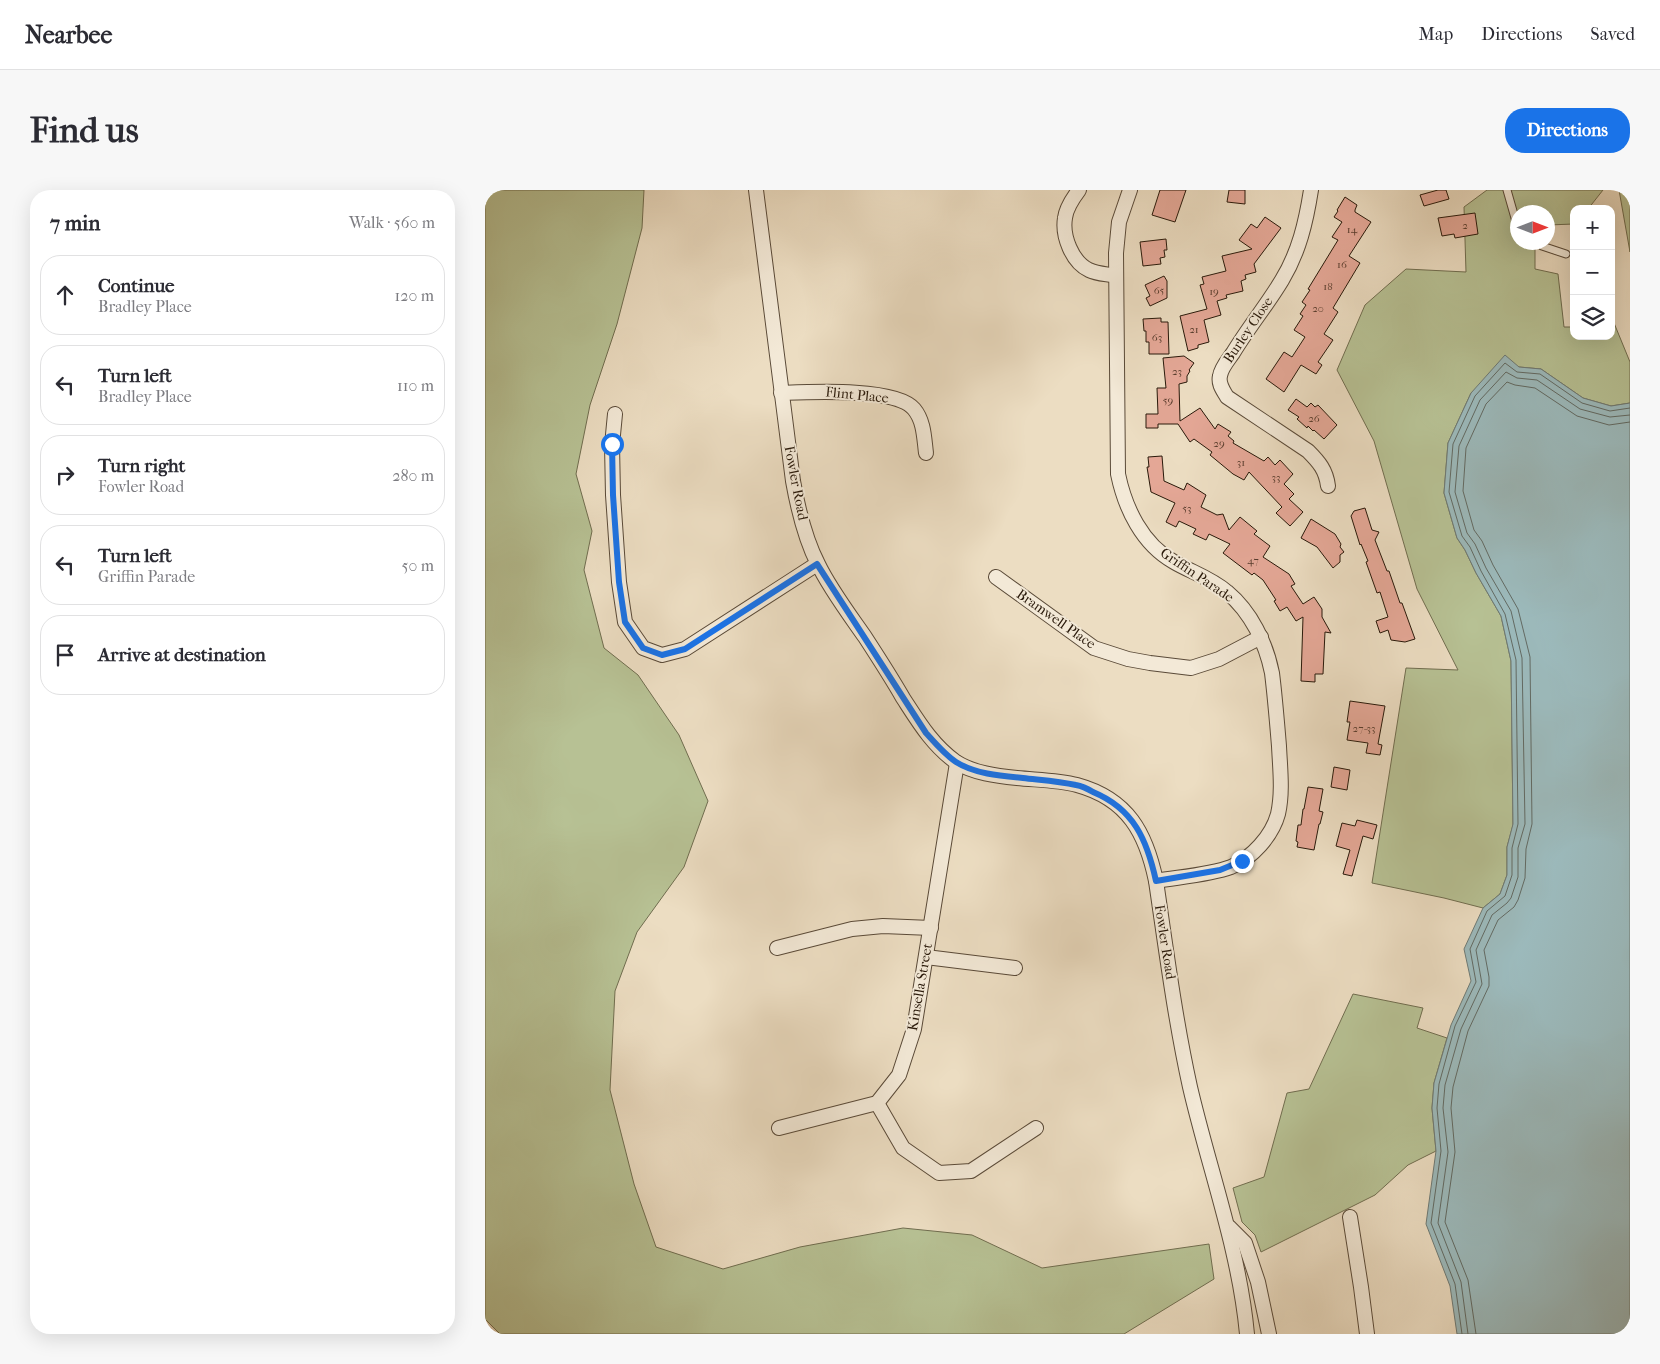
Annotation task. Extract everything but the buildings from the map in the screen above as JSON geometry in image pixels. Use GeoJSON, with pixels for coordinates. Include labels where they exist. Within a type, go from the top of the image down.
{"type":"FeatureCollection","features":[{"type":"Feature","properties":{"kind":"street","name":"Fowler Road"},"geometry":{"type":"LineString","coordinates":[[756,190],[793,481],[799,513],[817,564],[926,733],[938,747],[957,763],[978,771],[1000,776],[1077,785],[1109,798],[1139,828],[1156,881],[1190,1086],[1235,1257],[1245,1311],[1247,1334]]}},
{"type":"Feature","properties":{"kind":"street"},"geometry":{"type":"LineString","coordinates":[[1079,190],[1065,216],[1065,234],[1073,253],[1077,260],[1089,270],[1116,276]]}},
{"type":"Feature","properties":{"kind":"street","name":"Griffin Parade"},"geometry":{"type":"LineString","coordinates":[[1129,190],[1119,222],[1116,276],[1118,474],[1125,501],[1135,522],[1155,547],[1172,561],[1197,573],[1226,591],[1250,617],[1261,637],[1269,658],[1280,759],[1280,801],[1277,815],[1267,836],[1249,855],[1231,866],[1156,881]]}},
{"type":"Feature","properties":{"kind":"street","name":"Burley Close"},"geometry":{"type":"LineString","coordinates":[[1311,190],[1303,230],[1290,265],[1224,367],[1219,382],[1227,396],[1308,451],[1325,470],[1328,486]]}},
{"type":"Feature","properties":{"kind":"street","name":"Flint Place"},"geometry":{"type":"LineString","coordinates":[[781,393],[851,392],[885,396],[906,402],[913,408],[922,422],[926,452]]}},
{"type":"Feature","properties":{"kind":"street"},"geometry":{"type":"LineString","coordinates":[[615,414],[612,444],[613,487],[619,582],[625,622],[643,648],[662,655],[685,649],[817,564]]}},
{"type":"Feature","properties":{"kind":"street","name":"Bramwell Place"},"geometry":{"type":"LineString","coordinates":[[996,576],[1094,648],[1128,659],[1191,668],[1219,659],[1261,637]]}},
{"type":"Feature","properties":{"kind":"street","name":"Kinsella Street"},"geometry":{"type":"LineString","coordinates":[[877,1103],[899,1075],[914,1030],[957,763]]}},
{"type":"Feature","properties":{"kind":"street"},"geometry":{"type":"LineString","coordinates":[[777,948],[852,929],[883,926],[931,928]]}},
{"type":"Feature","properties":{"kind":"street"},"geometry":{"type":"LineString","coordinates":[[926,956],[1015,968]]}},
{"type":"Feature","properties":{"kind":"street"},"geometry":{"type":"LineString","coordinates":[[779,1128],[877,1103],[903,1148],[939,1173],[971,1171],[1036,1128]]}},
{"type":"Feature","properties":{"kind":"street"},"geometry":{"type":"LineString","coordinates":[[1350,1217],[1367,1334]]}},
{"type":"Feature","properties":{"kind":"street"},"geometry":{"type":"LineString","coordinates":[[1227,1226],[1245,1243],[1258,1282],[1269,1334]]}},
{"type":"Feature","properties":{"kind":"lane"},"geometry":{"type":"LineString","coordinates":[[1507,190],[1511,205]]}},
{"type":"Feature","properties":{"kind":"lane"},"geometry":{"type":"LineString","coordinates":[[1554,250],[1566,254]]}},
{"type":"Feature","properties":{"kind":"green space"},"geometry":{"type":"Polygon","coordinates":[[[485,190],[644,190],[642,228],[617,324],[590,405],[576,474],[592,531],[584,570],[604,648],[638,675],[679,735],[708,801],[684,867],[637,932],[615,991],[610,1090],[634,1184],[656,1247],[723,1269],[800,1247],[903,1228],[972,1235],[1042,1268],[1209,1244],[1214,1279],[1124,1334],[500,1334],[485,1319],[485,190]]]}},
{"type":"Feature","properties":{"kind":"green space"},"geometry":{"type":"Polygon","coordinates":[[[1487,190],[1603,190],[1591,205],[1570,205],[1570,224],[1555,225],[1555,205],[1510,205],[1510,250],[1535,250],[1535,269],[1558,274],[1564,327],[1570,327],[1570,340],[1615,340],[1615,325],[1630,362],[1630,403],[1611,406],[1583,398],[1541,369],[1519,367],[1477,388],[1471,393],[1448,443],[1444,493],[1457,538],[1501,616],[1511,661],[1513,825],[1507,847],[1507,875],[1500,894],[1483,908],[1372,883],[1406,668],[1458,670],[1417,589],[1374,441],[1337,370],[1365,305],[1406,269],[1466,272],[1464,207],[1487,190]]]}},
{"type":"Feature","properties":{"kind":"green space"},"geometry":{"type":"Polygon","coordinates":[[[1619,190],[1630,190],[1630,252],[1619,190]]]}},
{"type":"Feature","properties":{"kind":"green space"},"geometry":{"type":"Polygon","coordinates":[[[1353,994],[1423,1008],[1417,1028],[1447,1038],[1434,1083],[1432,1108],[1436,1151],[1408,1165],[1375,1195],[1261,1252],[1255,1235],[1242,1222],[1233,1188],[1264,1177],[1287,1093],[1309,1089],[1353,994]]]}},
{"type":"Feature","properties":{"kind":"water"},"geometry":{"type":"Polygon","coordinates":[[[1505,355],[1519,367],[1541,369],[1583,398],[1611,406],[1630,403],[1630,1334],[1457,1334],[1450,1286],[1426,1224],[1436,1151],[1432,1108],[1434,1083],[1451,1025],[1471,981],[1464,949],[1483,908],[1500,894],[1507,875],[1507,847],[1513,824],[1511,661],[1501,616],[1457,538],[1444,493],[1448,443],[1471,393],[1505,355]]]}},
{"type":"Feature","properties":{"kind":"route"},"geometry":{"type":"LineString","coordinates":[[612,444],[613,495],[619,582],[625,622],[643,648],[662,655],[685,649],[817,564],[926,733],[938,747],[957,763],[978,771],[1000,776],[1077,785],[1109,798],[1139,828],[1156,881],[1220,870],[1242,861]]}}]}
